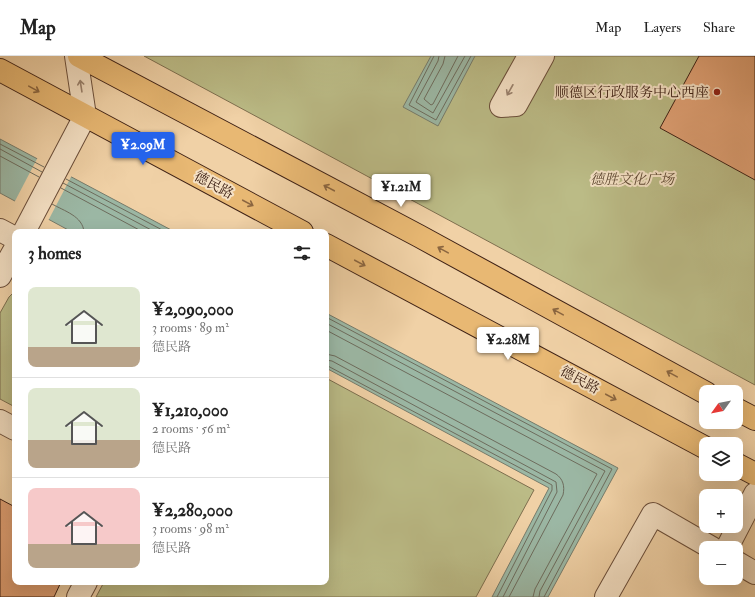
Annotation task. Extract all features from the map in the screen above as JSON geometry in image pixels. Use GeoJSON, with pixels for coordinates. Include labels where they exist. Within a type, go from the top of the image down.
{"type":"FeatureCollection","features":[{"type":"Feature","properties":{"kind":"main road"},"geometry":{"type":"LineString","coordinates":[[77,56],[419,236],[699,389]]}},
{"type":"Feature","properties":{"kind":"main road","name":"德民路"},"geometry":{"type":"LineString","coordinates":[[0,70],[296,229]]}},
{"type":"Feature","properties":{"kind":"main road","name":"德民路"},"geometry":{"type":"LineString","coordinates":[[329,247],[699,444]]}},
{"type":"Feature","properties":{"kind":"main road"},"geometry":{"type":"LineString","coordinates":[[743,413],[755,419]]}},
{"type":"Feature","properties":{"kind":"main road"},"geometry":{"type":"LineString","coordinates":[[743,468],[755,474]]}},
{"type":"Feature","properties":{"kind":"lane"},"geometry":{"type":"LineString","coordinates":[[26,229],[85,116],[77,56]]}},
{"type":"Feature","properties":{"kind":"lane"},"geometry":{"type":"LineString","coordinates":[[529,56],[501,106],[516,105],[543,56]]}},
{"type":"Feature","properties":{"kind":"lane"},"geometry":{"type":"LineString","coordinates":[[0,230],[12,236]]}},
{"type":"Feature","properties":{"kind":"lane"},"geometry":{"type":"LineString","coordinates":[[0,276],[12,254]]}},
{"type":"Feature","properties":{"kind":"lane"},"geometry":{"type":"LineString","coordinates":[[0,421],[12,427]]}},
{"type":"Feature","properties":{"kind":"lane"},"geometry":{"type":"LineString","coordinates":[[731,541],[755,494]]}},
{"type":"Feature","properties":{"kind":"lane"},"geometry":{"type":"LineString","coordinates":[[606,597],[653,514],[700,541]]}},
{"type":"Feature","properties":{"kind":"lane"},"geometry":{"type":"LineString","coordinates":[[743,566],[755,573]]}},
{"type":"Feature","properties":{"kind":"lane"},"geometry":{"type":"LineString","coordinates":[[78,597],[84,585]]}},
{"type":"Feature","properties":{"kind":"green space","name":"德胜文化广场"},"geometry":{"type":"Polygon","coordinates":[[[144,56],[755,56],[755,385],[144,56]]]}},
{"type":"Feature","properties":{"kind":"green space"},"geometry":{"type":"Polygon","coordinates":[[[12,294],[12,405],[0,399],[0,313],[12,294]]]}},
{"type":"Feature","properties":{"kind":"green space"},"geometry":{"type":"Polygon","coordinates":[[[329,380],[534,490],[476,597],[96,597],[102,585],[329,585],[329,380]]]}},
{"type":"Feature","properties":{"kind":"water"},"geometry":{"type":"Polygon","coordinates":[[[431,56],[475,56],[438,126],[403,107],[431,56]]]}},
{"type":"Feature","properties":{"kind":"water"},"geometry":{"type":"Polygon","coordinates":[[[0,139],[169,229],[66,229],[0,193],[0,139]]]}},
{"type":"Feature","properties":{"kind":"water"},"geometry":{"type":"Polygon","coordinates":[[[329,315],[618,468],[548,597],[492,597],[549,488],[329,370],[329,315]]]}},
{"type":"Feature","properties":{"kind":"pier"},"geometry":{"type":"Polygon","coordinates":[[[38,157],[72,175],[48,221],[14,203],[38,157]]]}},
{"type":"Feature","properties":{"kind":"building","name":"顺德区行政服务中心西座"},"geometry":{"type":"Polygon","coordinates":[[[699,56],[755,56],[755,180],[660,128],[699,56]]]}},
{"type":"Feature","properties":{"kind":"building"},"geometry":{"type":"Polygon","coordinates":[[[0,499],[12,505],[12,585],[60,585],[54,597],[0,597],[0,499]]]}},
{"type":"Feature","properties":{"kind":"place","name":"顺德区行政服务中心西座"},"geometry":{"type":"Point","coordinates":[717,92]}}]}
